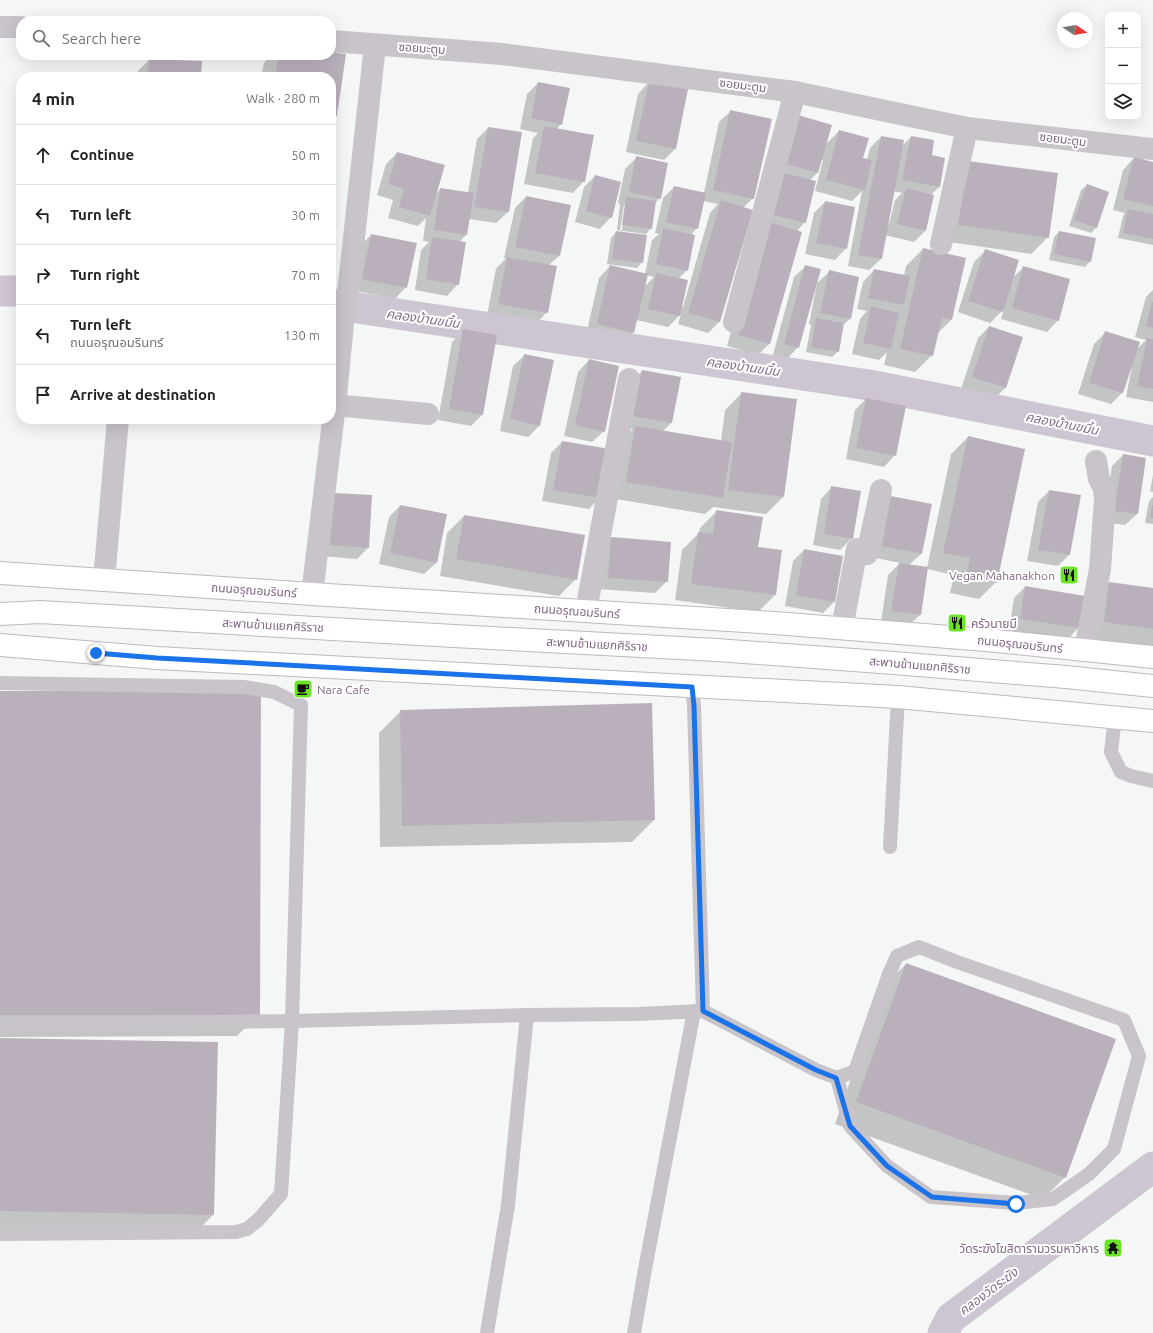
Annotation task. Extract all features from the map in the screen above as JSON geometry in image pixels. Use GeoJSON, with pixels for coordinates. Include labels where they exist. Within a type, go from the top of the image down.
{"type":"FeatureCollection","features":[{"type":"Feature","properties":{"kind":"main road","name":"ถนนอรุณอมรินทร์"},"geometry":{"type":"LineString","coordinates":[[0,573],[312,594],[775,622],[978,639],[1153,658]]}},
{"type":"Feature","properties":{"kind":"main road","name":"สะพานข้ามแยกศิริราช"},"geometry":{"type":"LineString","coordinates":[[0,604],[40,612]]}},
{"type":"Feature","properties":{"kind":"main road","name":"สะพานข้ามแยกศิริราช"},"geometry":{"type":"LineString","coordinates":[[0,614],[40,612],[725,650],[957,668],[1153,686]]}},
{"type":"Feature","properties":{"kind":"main road"},"geometry":{"type":"LineString","coordinates":[[0,645],[165,658],[898,697],[1153,721]]}},
{"type":"Feature","properties":{"kind":"street"},"geometry":{"type":"LineString","coordinates":[[0,28],[16,27]]}},
{"type":"Feature","properties":{"kind":"street","name":"ซอยมะตูม"},"geometry":{"type":"LineString","coordinates":[[336,41],[502,54],[795,92],[967,128],[1153,149]]}},
{"type":"Feature","properties":{"kind":"street"},"geometry":{"type":"LineString","coordinates":[[336,395],[375,45]]}},
{"type":"Feature","properties":{"kind":"street"},"geometry":{"type":"LineString","coordinates":[[734,322],[795,92]]}},
{"type":"Feature","properties":{"kind":"street"},"geometry":{"type":"LineString","coordinates":[[941,244],[967,128]]}},
{"type":"Feature","properties":{"kind":"street"},"geometry":{"type":"LineString","coordinates":[[586,611],[630,379]]}},
{"type":"Feature","properties":{"kind":"street"},"geometry":{"type":"LineString","coordinates":[[336,405],[428,414]]}},
{"type":"Feature","properties":{"kind":"street"},"geometry":{"type":"LineString","coordinates":[[104,580],[118,424]]}},
{"type":"Feature","properties":{"kind":"street"},"geometry":{"type":"LineString","coordinates":[[312,594],[333,424]]}},
{"type":"Feature","properties":{"kind":"street"},"geometry":{"type":"LineString","coordinates":[[1085,650],[1100,569],[1105,499],[1104,488],[1099,479],[1096,461]]}},
{"type":"Feature","properties":{"kind":"street"},"geometry":{"type":"LineString","coordinates":[[842,628],[857,549],[867,554],[881,490]]}},
{"type":"Feature","properties":{"kind":"lane"},"geometry":{"type":"LineString","coordinates":[[0,683],[244,687],[274,692],[301,705],[292,1021],[281,1194],[248,1229],[236,1232],[0,1234]]}},
{"type":"Feature","properties":{"kind":"lane"},"geometry":{"type":"LineString","coordinates":[[634,1333],[646,1262],[698,1011],[694,706],[692,687]]}},
{"type":"Feature","properties":{"kind":"lane"},"geometry":{"type":"LineString","coordinates":[[890,847],[898,697]]}},
{"type":"Feature","properties":{"kind":"lane"},"geometry":{"type":"LineString","coordinates":[[1115,717],[1111,752],[1121,772],[1153,781]]}},
{"type":"Feature","properties":{"kind":"lane"},"geometry":{"type":"LineString","coordinates":[[0,1025],[292,1021],[527,1015],[638,1014],[698,1011],[816,1070],[836,1078],[855,1071],[889,974],[897,956],[919,947],[957,962],[1124,1020],[1138,1056],[1114,1149],[1089,1174],[1053,1199],[1016,1204],[932,1197],[887,1166],[850,1126],[836,1078]]}},
{"type":"Feature","properties":{"kind":"lane"},"geometry":{"type":"LineString","coordinates":[[487,1333],[508,1205],[527,1015]]}},
{"type":"Feature","properties":{"kind":"building"},"geometry":{"type":"Polygon","coordinates":[[[336,53],[346,54],[337,116],[336,72],[276,72],[278,60],[336,60],[336,53]]]}},
{"type":"Feature","properties":{"kind":"building"},"geometry":{"type":"Polygon","coordinates":[[[149,60],[202,61],[201,72],[148,72],[149,60]]]}},
{"type":"Feature","properties":{"kind":"building"},"geometry":{"type":"Polygon","coordinates":[[[649,81],[688,89],[676,149],[636,141],[649,81]]]}},
{"type":"Feature","properties":{"kind":"building"},"geometry":{"type":"Polygon","coordinates":[[[538,82],[570,88],[562,125],[531,118],[538,82]]]}},
{"type":"Feature","properties":{"kind":"building"},"geometry":{"type":"Polygon","coordinates":[[[730,110],[772,119],[754,199],[713,190],[730,110]]]}},
{"type":"Feature","properties":{"kind":"building"},"geometry":{"type":"Polygon","coordinates":[[[798,115],[832,125],[818,173],[784,163],[798,115]]]}},
{"type":"Feature","properties":{"kind":"building"},"geometry":{"type":"Polygon","coordinates":[[[544,126],[594,135],[585,182],[535,173],[544,126]]]}},
{"type":"Feature","properties":{"kind":"building"},"geometry":{"type":"Polygon","coordinates":[[[488,127],[522,132],[509,212],[474,207],[488,127]]]}},
{"type":"Feature","properties":{"kind":"building"},"geometry":{"type":"Polygon","coordinates":[[[839,130],[869,138],[863,158],[872,160],[865,190],[826,180],[839,130]]]}},
{"type":"Feature","properties":{"kind":"building"},"geometry":{"type":"Polygon","coordinates":[[[881,136],[904,140],[882,259],[858,255],[881,136]]]}},
{"type":"Feature","properties":{"kind":"building"},"geometry":{"type":"Polygon","coordinates":[[[911,136],[934,140],[932,155],[945,158],[940,187],[902,180],[911,136]]]}},
{"type":"Feature","properties":{"kind":"building"},"geometry":{"type":"Polygon","coordinates":[[[397,152],[445,165],[430,216],[399,207],[404,189],[388,184],[397,152]]]}},
{"type":"Feature","properties":{"kind":"building"},"geometry":{"type":"Polygon","coordinates":[[[636,156],[668,163],[661,199],[629,192],[636,156]]]}},
{"type":"Feature","properties":{"kind":"building"},"geometry":{"type":"Polygon","coordinates":[[[1134,157],[1153,162],[1153,206],[1123,199],[1134,157]]]}},
{"type":"Feature","properties":{"kind":"building"},"geometry":{"type":"Polygon","coordinates":[[[968,161],[1058,173],[1049,238],[958,225],[968,161]]]}},
{"type":"Feature","properties":{"kind":"building"},"geometry":{"type":"Polygon","coordinates":[[[783,173],[816,181],[806,223],[773,215],[783,173]]]}},
{"type":"Feature","properties":{"kind":"building"},"geometry":{"type":"Polygon","coordinates":[[[595,175],[621,182],[612,218],[586,211],[595,175]]]}},
{"type":"Feature","properties":{"kind":"building"},"geometry":{"type":"Polygon","coordinates":[[[1087,184],[1109,192],[1097,228],[1074,220],[1087,184]]]}},
{"type":"Feature","properties":{"kind":"building"},"geometry":{"type":"Polygon","coordinates":[[[674,186],[706,193],[698,229],[666,222],[674,186]]]}},
{"type":"Feature","properties":{"kind":"building"},"geometry":{"type":"Polygon","coordinates":[[[440,188],[474,193],[467,235],[434,230],[440,188]]]}},
{"type":"Feature","properties":{"kind":"building"},"geometry":{"type":"Polygon","coordinates":[[[906,188],[934,195],[926,231],[897,224],[906,188]]]}},
{"type":"Feature","properties":{"kind":"building"},"geometry":{"type":"Polygon","coordinates":[[[526,196],[571,205],[560,256],[515,247],[526,196]]]}},
{"type":"Feature","properties":{"kind":"building"},"geometry":{"type":"Polygon","coordinates":[[[626,197],[656,201],[652,229],[622,225],[626,197]]]}},
{"type":"Feature","properties":{"kind":"building"},"geometry":{"type":"Polygon","coordinates":[[[721,200],[753,210],[720,322],[688,313],[721,200]]]}},
{"type":"Feature","properties":{"kind":"building"},"geometry":{"type":"Polygon","coordinates":[[[825,201],[855,207],[847,249],[816,243],[825,201]]]}},
{"type":"Feature","properties":{"kind":"building"},"geometry":{"type":"Polygon","coordinates":[[[1128,209],[1153,214],[1153,239],[1123,233],[1128,209]]]}},
{"type":"Feature","properties":{"kind":"building"},"geometry":{"type":"Polygon","coordinates":[[[770,222],[802,232],[770,344],[738,335],[770,222]]]}},
{"type":"Feature","properties":{"kind":"building"},"geometry":{"type":"Polygon","coordinates":[[[663,228],[695,235],[688,271],[656,264],[663,228]]]}},
{"type":"Feature","properties":{"kind":"building"},"geometry":{"type":"Polygon","coordinates":[[[616,231],[647,235],[643,263],[612,259],[616,231]]]}},
{"type":"Feature","properties":{"kind":"building"},"geometry":{"type":"Polygon","coordinates":[[[1059,231],[1096,238],[1091,262],[1054,254],[1059,231]]]}},
{"type":"Feature","properties":{"kind":"building"},"geometry":{"type":"Polygon","coordinates":[[[371,234],[417,243],[407,288],[362,279],[371,234]]]}},
{"type":"Feature","properties":{"kind":"building"},"geometry":{"type":"Polygon","coordinates":[[[432,237],[466,242],[459,285],[426,279],[432,237]]]}},
{"type":"Feature","properties":{"kind":"building"},"geometry":{"type":"Polygon","coordinates":[[[923,248],[966,258],[952,320],[942,318],[933,356],[900,349],[923,248]]]}},
{"type":"Feature","properties":{"kind":"building"},"geometry":{"type":"Polygon","coordinates":[[[985,249],[1019,260],[1003,312],[968,301],[985,249]]]}},
{"type":"Feature","properties":{"kind":"building"},"geometry":{"type":"Polygon","coordinates":[[[507,257],[557,266],[548,313],[498,304],[507,257]]]}},
{"type":"Feature","properties":{"kind":"building"},"geometry":{"type":"Polygon","coordinates":[[[610,265],[648,274],[634,333],[597,324],[610,265]]]}},
{"type":"Feature","properties":{"kind":"building"},"geometry":{"type":"Polygon","coordinates":[[[805,265],[821,269],[799,348],[784,344],[805,265]]]}},
{"type":"Feature","properties":{"kind":"building"},"geometry":{"type":"Polygon","coordinates":[[[1023,266],[1070,279],[1059,321],[1012,308],[1023,266]]]}},
{"type":"Feature","properties":{"kind":"building"},"geometry":{"type":"Polygon","coordinates":[[[874,269],[910,276],[904,305],[868,298],[874,269]]]}},
{"type":"Feature","properties":{"kind":"building"},"geometry":{"type":"Polygon","coordinates":[[[829,270],[859,277],[851,319],[820,313],[829,270]]]}},
{"type":"Feature","properties":{"kind":"building"},"geometry":{"type":"Polygon","coordinates":[[[656,273],[688,280],[680,316],[648,309],[656,273]]]}},
{"type":"Feature","properties":{"kind":"building"},"geometry":{"type":"Polygon","coordinates":[[[1153,302],[1153,328],[1146,326],[1153,302]]]}},
{"type":"Feature","properties":{"kind":"building"},"geometry":{"type":"Polygon","coordinates":[[[871,306],[899,313],[891,349],[863,343],[871,306]]]}},
{"type":"Feature","properties":{"kind":"building"},"geometry":{"type":"Polygon","coordinates":[[[816,318],[844,323],[839,352],[811,347],[816,318]]]}},
{"type":"Feature","properties":{"kind":"building"},"geometry":{"type":"Polygon","coordinates":[[[989,326],[1023,337],[1006,388],[972,377],[989,326]]]}},
{"type":"Feature","properties":{"kind":"building"},"geometry":{"type":"Polygon","coordinates":[[[463,329],[497,335],[483,415],[449,409],[463,329]]]}},
{"type":"Feature","properties":{"kind":"building"},"geometry":{"type":"Polygon","coordinates":[[[1105,331],[1140,342],[1123,393],[1089,383],[1105,331]]]}},
{"type":"Feature","properties":{"kind":"building"},"geometry":{"type":"Polygon","coordinates":[[[1147,338],[1153,339],[1153,389],[1137,386],[1147,338]]]}},
{"type":"Feature","properties":{"kind":"building"},"geometry":{"type":"Polygon","coordinates":[[[524,354],[554,360],[540,426],[510,419],[524,354]]]}},
{"type":"Feature","properties":{"kind":"building"},"geometry":{"type":"Polygon","coordinates":[[[589,359],[619,366],[605,432],[575,425],[589,359]]]}},
{"type":"Feature","properties":{"kind":"building"},"geometry":{"type":"Polygon","coordinates":[[[642,370],[681,377],[672,423],[633,416],[642,370]]]}},
{"type":"Feature","properties":{"kind":"building"},"geometry":{"type":"Polygon","coordinates":[[[741,392],[797,399],[784,497],[728,490],[741,392]]]}},
{"type":"Feature","properties":{"kind":"building"},"geometry":{"type":"Polygon","coordinates":[[[866,398],[906,406],[896,456],[856,448],[866,398]]]}},
{"type":"Feature","properties":{"kind":"building"},"geometry":{"type":"Polygon","coordinates":[[[635,426],[732,442],[723,498],[626,482],[635,426]]]}},
{"type":"Feature","properties":{"kind":"building"},"geometry":{"type":"Polygon","coordinates":[[[968,436],[1025,449],[997,583],[966,576],[970,558],[943,553],[968,436]]]}},
{"type":"Feature","properties":{"kind":"building"},"geometry":{"type":"Polygon","coordinates":[[[562,441],[610,449],[601,498],[553,490],[562,441]]]}},
{"type":"Feature","properties":{"kind":"building"},"geometry":{"type":"Polygon","coordinates":[[[1123,454],[1146,458],[1138,514],[1114,511],[1123,454]]]}},
{"type":"Feature","properties":{"kind":"building"},"geometry":{"type":"Polygon","coordinates":[[[831,486],[861,491],[853,539],[824,534],[831,486]]]}},
{"type":"Feature","properties":{"kind":"building"},"geometry":{"type":"Polygon","coordinates":[[[1049,490],[1081,495],[1070,555],[1038,550],[1049,490]]]}},
{"type":"Feature","properties":{"kind":"building"},"geometry":{"type":"Polygon","coordinates":[[[334,493],[372,495],[369,548],[330,545],[334,493]]]}},
{"type":"Feature","properties":{"kind":"building"},"geometry":{"type":"Polygon","coordinates":[[[891,496],[932,504],[922,554],[882,546],[891,496]]]}},
{"type":"Feature","properties":{"kind":"building"},"geometry":{"type":"Polygon","coordinates":[[[400,505],[447,514],[437,563],[390,553],[400,505]]]}},
{"type":"Feature","properties":{"kind":"building"},"geometry":{"type":"Polygon","coordinates":[[[1152,505],[1153,518],[1150,518],[1152,505]]]}},
{"type":"Feature","properties":{"kind":"building"},"geometry":{"type":"Polygon","coordinates":[[[716,510],[763,517],[758,547],[782,550],[776,595],[691,584],[698,532],[713,534],[716,510]]]}},
{"type":"Feature","properties":{"kind":"building"},"geometry":{"type":"Polygon","coordinates":[[[464,515],[585,535],[577,580],[456,559],[464,515]]]}},
{"type":"Feature","properties":{"kind":"building"},"geometry":{"type":"Polygon","coordinates":[[[611,537],[671,542],[668,582],[608,578],[611,537]]]}},
{"type":"Feature","properties":{"kind":"building"},"geometry":{"type":"Polygon","coordinates":[[[804,549],[843,556],[835,602],[796,595],[804,549]]]}},
{"type":"Feature","properties":{"kind":"building"},"geometry":{"type":"Polygon","coordinates":[[[899,563],[928,567],[921,615],[891,611],[899,563]]]}},
{"type":"Feature","properties":{"kind":"building"},"geometry":{"type":"Polygon","coordinates":[[[1109,582],[1153,588],[1153,629],[1104,622],[1109,582]]]}},
{"type":"Feature","properties":{"kind":"building"},"geometry":{"type":"Polygon","coordinates":[[[1025,586],[1085,596],[1080,628],[1020,619],[1025,586]]]}},
{"type":"Feature","properties":{"kind":"building"},"geometry":{"type":"Polygon","coordinates":[[[0,691],[261,691],[260,1015],[0,1015],[0,691]]]}},
{"type":"Feature","properties":{"kind":"building"},"geometry":{"type":"Polygon","coordinates":[[[652,703],[655,820],[402,826],[400,710],[652,703]]]}},
{"type":"Feature","properties":{"kind":"building"},"geometry":{"type":"Polygon","coordinates":[[[906,963],[1116,1039],[1066,1178],[856,1102],[906,963]]]}},
{"type":"Feature","properties":{"kind":"building"},"geometry":{"type":"Polygon","coordinates":[[[0,1038],[218,1042],[214,1215],[0,1211],[0,1038]]]}},
{"type":"Feature","properties":{"kind":"waterway","name":"คลองบ้านขมิ้น"},"geometry":{"type":"LineString","coordinates":[[0,291],[16,291]]}},
{"type":"Feature","properties":{"kind":"waterway","name":"คลองบ้านขมิ้น"},"geometry":{"type":"LineString","coordinates":[[336,305],[869,385],[1153,441]]}},
{"type":"Feature","properties":{"kind":"waterway","name":"คลองวัดระฆัง"},"geometry":{"type":"LineString","coordinates":[[943,1333],[951,1318],[1153,1167]]}},
{"type":"Feature","properties":{"kind":"place","name":"Vegan Mahanakhon"},"geometry":{"type":"Point","coordinates":[1069,575]}},
{"type":"Feature","properties":{"kind":"place","name":"ครัวนายมี"},"geometry":{"type":"Point","coordinates":[957,623]}},
{"type":"Feature","properties":{"kind":"place","name":"Nara Cafe"},"geometry":{"type":"Point","coordinates":[303,689]}},
{"type":"Feature","properties":{"kind":"place","name":"วัดระฆังโฆสิตารามวรมหาวิหาร"},"geometry":{"type":"Point","coordinates":[1113,1248]}},
{"type":"Feature","properties":{"kind":"route"},"geometry":{"type":"LineString","coordinates":[[96,653],[157,658],[692,687],[694,706],[703,1011],[816,1070],[836,1078],[850,1126],[887,1166],[932,1197],[1016,1204]]}}]}
